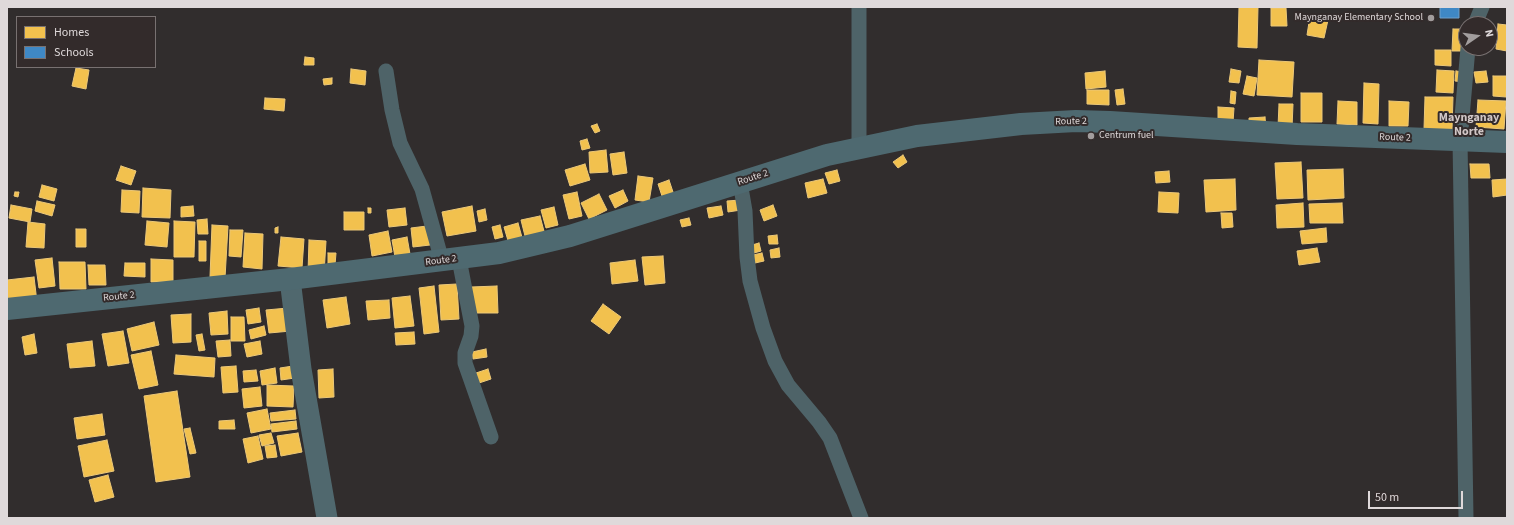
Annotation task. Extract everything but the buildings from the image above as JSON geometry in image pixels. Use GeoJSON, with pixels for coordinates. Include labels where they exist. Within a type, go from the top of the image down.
{"type":"FeatureCollection","features":[{"type":"Feature","properties":{"kind":"highway","name":"Route 2"},"geometry":{"type":"LineString","coordinates":[[7,310],[290,279],[499,253],[570,236],[789,166],[858,148],[917,136],[1021,124],[1076,121],[1297,134],[1507,142]]}},
{"type":"Feature","properties":{"kind":"street"},"geometry":{"type":"LineString","coordinates":[[858,148],[859,7]]}},
{"type":"Feature","properties":{"kind":"street"},"geometry":{"type":"LineString","coordinates":[[1466,518],[1460,140],[1467,56]]}},
{"type":"Feature","properties":{"kind":"street"},"geometry":{"type":"LineString","coordinates":[[386,70],[392,110],[400,143],[422,189],[451,260],[472,326],[471,336],[465,353],[465,363],[491,437]]}},
{"type":"Feature","properties":{"kind":"street"},"geometry":{"type":"LineString","coordinates":[[740,182],[746,211],[747,257],[750,281],[763,328],[775,361],[788,385],[819,422],[830,438],[861,518]]}},
{"type":"Feature","properties":{"kind":"street"},"geometry":{"type":"LineString","coordinates":[[290,279],[301,369],[327,518]]}},
{"type":"Feature","properties":{"kind":"place","name":"Maynganay Elementary School"},"geometry":{"type":"Point","coordinates":[1431,18]}},
{"type":"Feature","properties":{"kind":"place","name":"Centrum fuel"},"geometry":{"type":"Point","coordinates":[1091,136]}},
{"type":"Feature","properties":{"kind":"district","name":"Maynganay Norte"},"geometry":{"type":"Point","coordinates":[1469,125]}}]}
